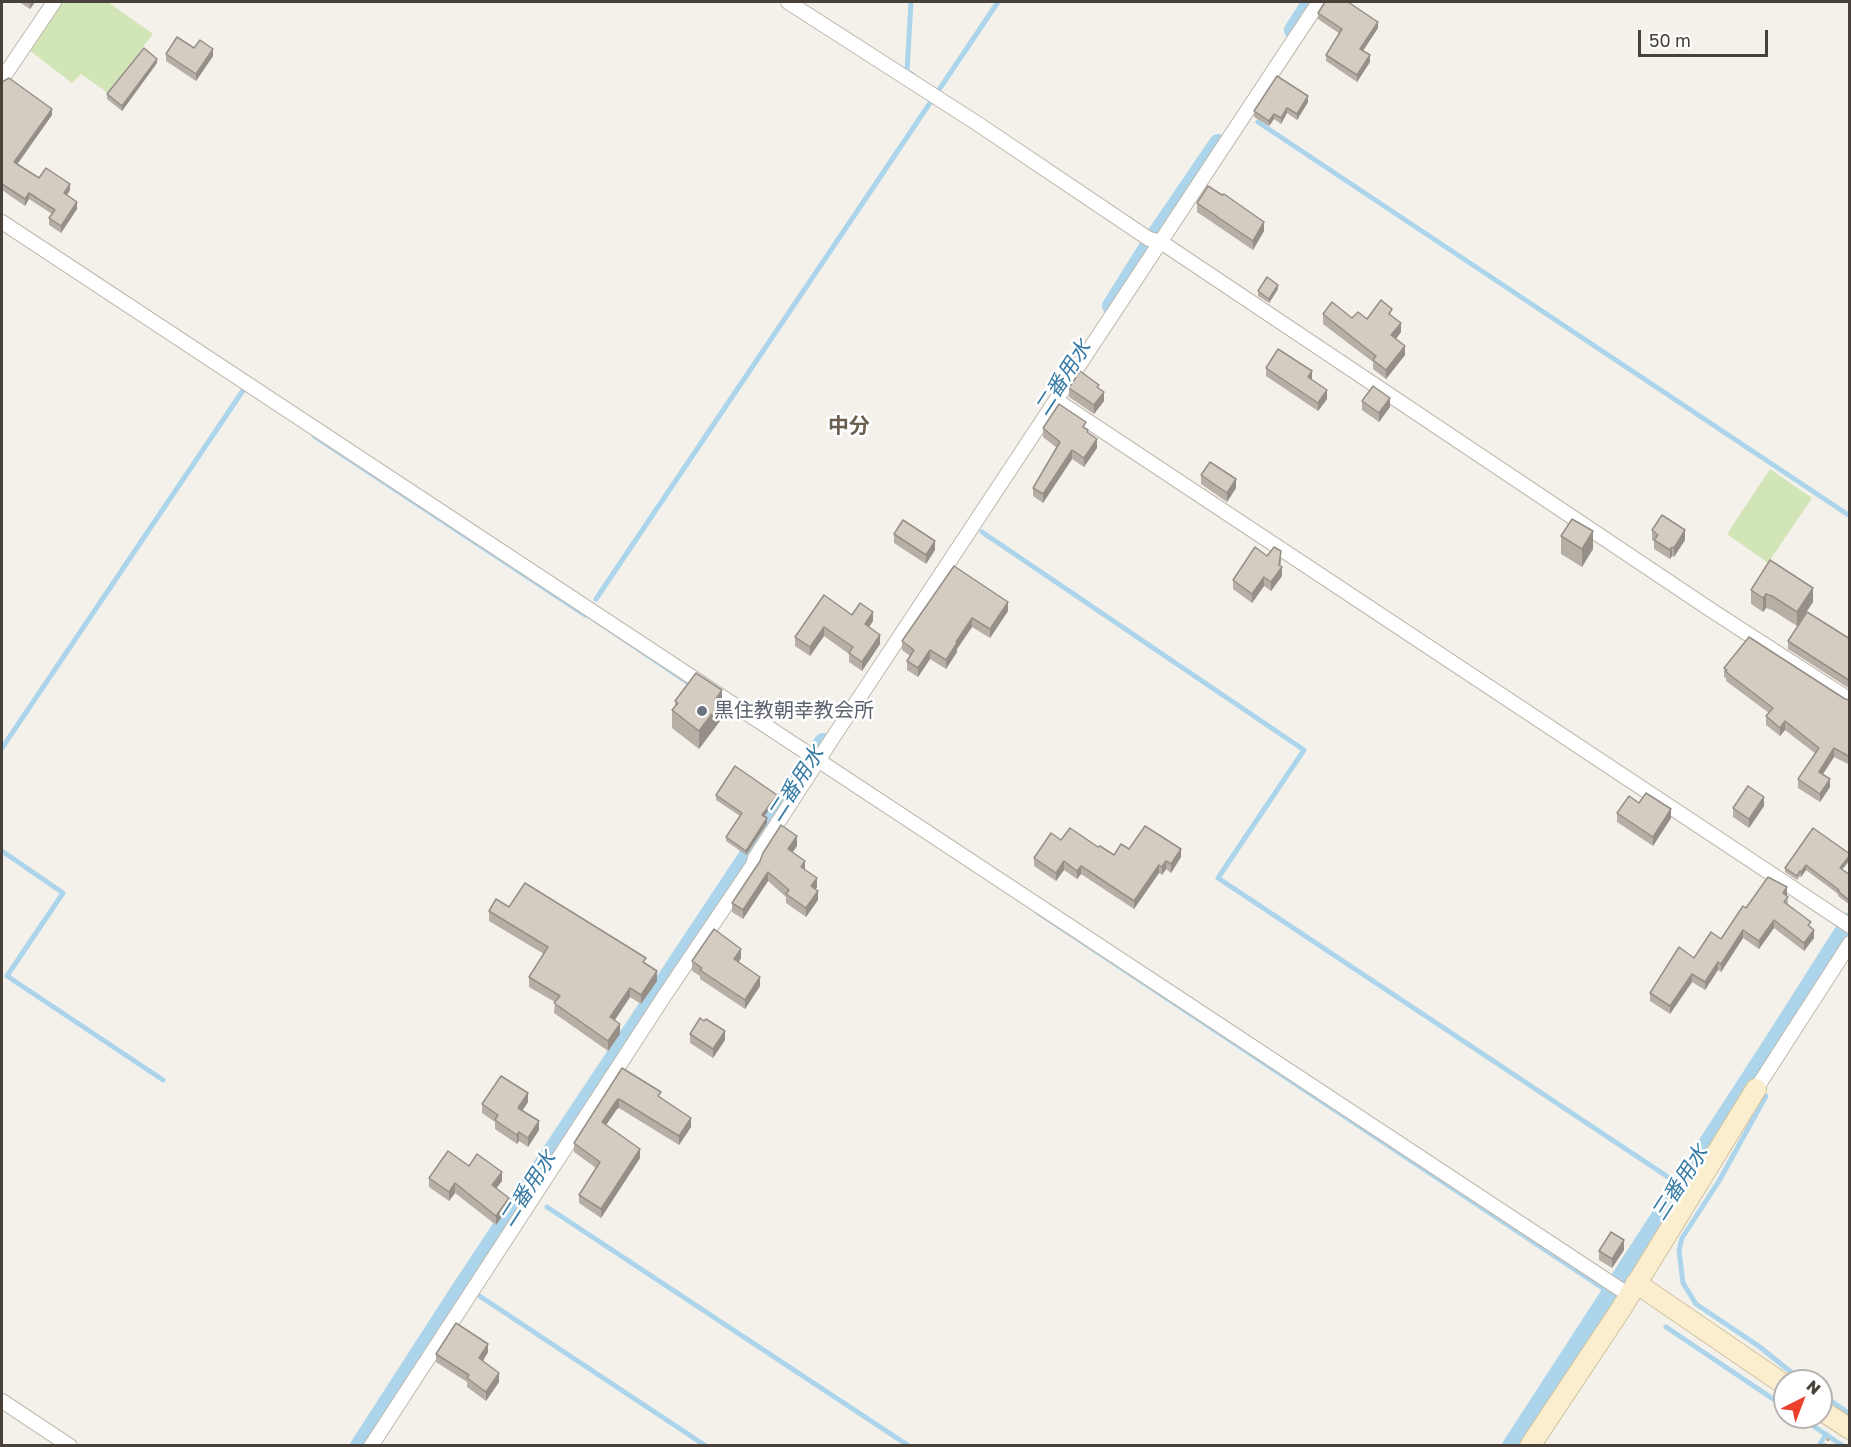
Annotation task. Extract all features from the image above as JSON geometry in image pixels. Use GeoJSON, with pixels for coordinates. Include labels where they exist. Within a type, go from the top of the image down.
{"type":"FeatureCollection","features":[{"type":"Feature","properties":{"kind":"street"},"geometry":{"type":"LineString","coordinates":[[2,79],[54,2]]}},
{"type":"Feature","properties":{"kind":"street"},"geometry":{"type":"LineString","coordinates":[[789,2],[1156,241],[1850,700]]}},
{"type":"Feature","properties":{"kind":"street"},"geometry":{"type":"LineString","coordinates":[[371,1446],[665,995],[753,866],[755,858],[815,758],[1056,400],[1156,241],[1319,2]]}},
{"type":"Feature","properties":{"kind":"street"},"geometry":{"type":"LineString","coordinates":[[2,222],[357,458],[1352,1111],[1390,1139],[1623,1287],[1773,1378]]}},
{"type":"Feature","properties":{"kind":"street"},"geometry":{"type":"LineString","coordinates":[[1056,400],[1847,925]]}},
{"type":"Feature","properties":{"kind":"street"},"geometry":{"type":"LineString","coordinates":[[1530,1446],[1623,1287],[1756,1089],[1850,943]]}},
{"type":"Feature","properties":{"kind":"street"},"geometry":{"type":"LineString","coordinates":[[2,1401],[70,1446]]}},
{"type":"Feature","properties":{"kind":"street"},"geometry":{"type":"LineString","coordinates":[[1833,1418],[1850,1429]]}},
{"type":"Feature","properties":{"kind":"path"},"geometry":{"type":"LineString","coordinates":[[1824,1446],[1829,1438]]}},
{"type":"Feature","properties":{"kind":"green space"},"geometry":{"type":"Polygon","coordinates":[[[61,2],[108,2],[153,34],[108,93],[81,74],[72,83],[29,50],[61,2]]]}},
{"type":"Feature","properties":{"kind":"green space"},"geometry":{"type":"Polygon","coordinates":[[[1770,469],[1812,498],[1768,563],[1727,534],[1770,469]]]}},
{"type":"Feature","properties":{"kind":"building"},"geometry":{"type":"Polygon","coordinates":[[[1325,2],[1348,2],[1378,22],[1360,49],[1370,55],[1357,75],[1326,55],[1342,29],[1318,13],[1325,2]]]}},
{"type":"Feature","properties":{"kind":"building"},"geometry":{"type":"Polygon","coordinates":[[[177,37],[194,48],[200,40],[213,49],[196,74],[166,54],[177,37]]]}},
{"type":"Feature","properties":{"kind":"building"},"geometry":{"type":"Polygon","coordinates":[[[144,48],[157,59],[122,106],[107,94],[144,48]]]}},
{"type":"Feature","properties":{"kind":"building"},"geometry":{"type":"Polygon","coordinates":[[[1277,76],[1308,96],[1297,114],[1287,108],[1281,118],[1274,114],[1269,121],[1254,111],[1277,76]]]}},
{"type":"Feature","properties":{"kind":"building"},"geometry":{"type":"Polygon","coordinates":[[[9,78],[52,109],[14,162],[39,178],[46,168],[70,184],[64,193],[77,202],[61,226],[49,218],[55,210],[29,193],[25,199],[2,184],[2,82],[9,78]]]}},
{"type":"Feature","properties":{"kind":"building"},"geometry":{"type":"Polygon","coordinates":[[[1208,186],[1224,194],[1264,222],[1253,241],[1197,203],[1208,186]]]}},
{"type":"Feature","properties":{"kind":"building"},"geometry":{"type":"Polygon","coordinates":[[[1267,277],[1278,285],[1269,299],[1258,291],[1267,277]]]}},
{"type":"Feature","properties":{"kind":"building"},"geometry":{"type":"Polygon","coordinates":[[[1381,300],[1392,309],[1389,314],[1401,323],[1391,335],[1405,346],[1386,370],[1373,360],[1376,356],[1323,314],[1332,302],[1352,318],[1358,312],[1367,319],[1381,300]]]}},
{"type":"Feature","properties":{"kind":"building"},"geometry":{"type":"Polygon","coordinates":[[[1278,349],[1312,371],[1308,377],[1327,390],[1318,403],[1266,368],[1278,349]]]}},
{"type":"Feature","properties":{"kind":"building"},"geometry":{"type":"Polygon","coordinates":[[[1080,371],[1099,385],[1097,387],[1104,392],[1094,405],[1069,388],[1080,371]]]}},
{"type":"Feature","properties":{"kind":"building"},"geometry":{"type":"Polygon","coordinates":[[[1373,386],[1390,398],[1379,413],[1362,401],[1373,386]]]}},
{"type":"Feature","properties":{"kind":"building"},"geometry":{"type":"Polygon","coordinates":[[[1059,404],[1086,422],[1083,427],[1097,439],[1084,458],[1072,450],[1043,494],[1033,488],[1060,442],[1043,428],[1059,404]]]}},
{"type":"Feature","properties":{"kind":"building"},"geometry":{"type":"Polygon","coordinates":[[[1210,462],[1236,479],[1227,493],[1201,475],[1210,462]]]}},
{"type":"Feature","properties":{"kind":"building"},"geometry":{"type":"Polygon","coordinates":[[[1662,515],[1685,530],[1674,548],[1670,550],[1654,540],[1658,535],[1652,530],[1662,515]]]}},
{"type":"Feature","properties":{"kind":"building"},"geometry":{"type":"Polygon","coordinates":[[[1572,519],[1593,531],[1582,549],[1561,536],[1572,519]]]}},
{"type":"Feature","properties":{"kind":"building"},"geometry":{"type":"Polygon","coordinates":[[[903,520],[935,541],[926,555],[894,534],[903,520]]]}},
{"type":"Feature","properties":{"kind":"building"},"geometry":{"type":"Polygon","coordinates":[[[1255,547],[1267,556],[1274,547],[1281,551],[1279,565],[1282,567],[1271,582],[1264,577],[1252,594],[1233,580],[1255,547]]]}},
{"type":"Feature","properties":{"kind":"building"},"geometry":{"type":"Polygon","coordinates":[[[1770,560],[1813,588],[1797,612],[1772,596],[1766,594],[1763,598],[1751,590],[1770,560]]]}},
{"type":"Feature","properties":{"kind":"building"},"geometry":{"type":"Polygon","coordinates":[[[954,566],[1008,602],[990,629],[972,618],[946,660],[930,650],[918,668],[907,661],[914,650],[902,641],[954,566]]]}},
{"type":"Feature","properties":{"kind":"building"},"geometry":{"type":"Polygon","coordinates":[[[824,595],[852,615],[860,603],[873,612],[865,624],[880,635],[862,662],[849,653],[853,647],[824,627],[810,647],[795,637],[824,595]]]}},
{"type":"Feature","properties":{"kind":"building"},"geometry":{"type":"Polygon","coordinates":[[[1807,612],[1850,639],[1850,681],[1788,641],[1807,612]]]}},
{"type":"Feature","properties":{"kind":"building"},"geometry":{"type":"Polygon","coordinates":[[[1749,637],[1850,700],[1850,757],[1834,748],[1819,772],[1830,779],[1820,794],[1798,779],[1819,748],[1785,721],[1780,728],[1766,716],[1773,708],[1726,672],[1724,668],[1749,637]]]}},
{"type":"Feature","properties":{"kind":"building"},"geometry":{"type":"Polygon","coordinates":[[[696,673],[722,690],[715,700],[720,703],[699,731],[672,710],[678,703],[675,701],[696,673]]]}},
{"type":"Feature","properties":{"kind":"building"},"geometry":{"type":"Polygon","coordinates":[[[735,766],[777,795],[762,815],[767,818],[746,851],[726,837],[742,813],[716,795],[735,766]]]}},
{"type":"Feature","properties":{"kind":"building"},"geometry":{"type":"Polygon","coordinates":[[[1748,786],[1764,797],[1749,819],[1733,808],[1748,786]]]}},
{"type":"Feature","properties":{"kind":"building"},"geometry":{"type":"Polygon","coordinates":[[[1646,793],[1671,809],[1653,837],[1617,813],[1629,796],[1639,803],[1646,793]]]}},
{"type":"Feature","properties":{"kind":"building"},"geometry":{"type":"Polygon","coordinates":[[[781,825],[797,836],[788,849],[805,861],[801,867],[817,878],[811,886],[818,891],[806,908],[786,894],[789,890],[768,872],[743,910],[732,903],[781,825]]]}},
{"type":"Feature","properties":{"kind":"building"},"geometry":{"type":"Polygon","coordinates":[[[1145,826],[1181,849],[1171,864],[1166,861],[1162,867],[1159,865],[1134,901],[1081,866],[1077,871],[1064,861],[1056,873],[1034,858],[1051,833],[1061,840],[1070,828],[1114,855],[1121,844],[1129,849],[1145,826]]]}},
{"type":"Feature","properties":{"kind":"building"},"geometry":{"type":"Polygon","coordinates":[[[1813,828],[1850,854],[1840,868],[1850,875],[1850,901],[1806,865],[1797,876],[1785,868],[1813,828]]]}},
{"type":"Feature","properties":{"kind":"building"},"geometry":{"type":"Polygon","coordinates":[[[1768,877],[1787,887],[1783,893],[1788,897],[1784,902],[1811,922],[1808,925],[1814,930],[1804,943],[1774,920],[1759,941],[1743,930],[1721,964],[1718,962],[1705,982],[1692,974],[1670,1006],[1650,993],[1679,947],[1694,958],[1711,932],[1721,939],[1743,906],[1746,908],[1768,877]]]}},
{"type":"Feature","properties":{"kind":"building"},"geometry":{"type":"Polygon","coordinates":[[[525,883],[646,958],[643,962],[657,971],[641,995],[630,988],[610,1017],[620,1024],[608,1041],[554,1003],[560,996],[529,977],[548,947],[489,911],[496,899],[509,907],[525,883]]]}},
{"type":"Feature","properties":{"kind":"building"},"geometry":{"type":"Polygon","coordinates":[[[714,929],[741,949],[734,959],[760,977],[745,1000],[700,970],[702,968],[692,961],[714,929]]]}},
{"type":"Feature","properties":{"kind":"building"},"geometry":{"type":"Polygon","coordinates":[[[700,1018],[704,1021],[706,1019],[725,1031],[713,1049],[690,1034],[700,1018]]]}},
{"type":"Feature","properties":{"kind":"building"},"geometry":{"type":"Polygon","coordinates":[[[622,1068],[661,1092],[658,1096],[691,1118],[679,1136],[619,1099],[617,1100],[602,1122],[640,1149],[601,1209],[579,1195],[600,1162],[574,1143],[622,1068]]]}},
{"type":"Feature","properties":{"kind":"building"},"geometry":{"type":"Polygon","coordinates":[[[501,1076],[528,1093],[518,1108],[539,1121],[528,1138],[519,1132],[517,1135],[495,1120],[498,1115],[482,1104],[501,1076]]]}},
{"type":"Feature","properties":{"kind":"building"},"geometry":{"type":"Polygon","coordinates":[[[448,1151],[469,1166],[477,1154],[502,1172],[492,1185],[509,1198],[496,1216],[455,1183],[449,1192],[429,1178],[448,1151]]]}},
{"type":"Feature","properties":{"kind":"building"},"geometry":{"type":"Polygon","coordinates":[[[1611,1232],[1624,1240],[1612,1259],[1599,1251],[1611,1232]]]}},
{"type":"Feature","properties":{"kind":"building"},"geometry":{"type":"Polygon","coordinates":[[[456,1323],[488,1344],[479,1358],[499,1373],[486,1392],[467,1378],[469,1375],[436,1354],[456,1323]]]}},
{"type":"Feature","properties":{"kind":"waterway"},"geometry":{"type":"LineString","coordinates":[[911,2],[907,71],[913,75]]}},
{"type":"Feature","properties":{"kind":"waterway"},"geometry":{"type":"LineString","coordinates":[[596,599],[998,2]]}},
{"type":"Feature","properties":{"kind":"waterway","name":"二番用水"},"geometry":{"type":"LineString","coordinates":[[1293,30],[1311,2]]}},
{"type":"Feature","properties":{"kind":"waterway"},"geometry":{"type":"LineString","coordinates":[[1258,122],[1850,516]]}},
{"type":"Feature","properties":{"kind":"waterway","name":"二番用水"},"geometry":{"type":"LineString","coordinates":[[1111,306],[1154,237],[1218,143]]}},
{"type":"Feature","properties":{"kind":"waterway"},"geometry":{"type":"LineString","coordinates":[[2,748],[244,389]]}},
{"type":"Feature","properties":{"kind":"waterway"},"geometry":{"type":"LineString","coordinates":[[314,436],[585,615]]}},
{"type":"Feature","properties":{"kind":"waterway"},"geometry":{"type":"LineString","coordinates":[[982,532],[1304,750],[1218,878],[1680,1185]]}},
{"type":"Feature","properties":{"kind":"waterway"},"geometry":{"type":"LineString","coordinates":[[586,614],[687,682]]}},
{"type":"Feature","properties":{"kind":"waterway","name":"二番用水"},"geometry":{"type":"LineString","coordinates":[[359,1446],[823,742]]}},
{"type":"Feature","properties":{"kind":"waterway"},"geometry":{"type":"LineString","coordinates":[[2,851],[63,893],[7,976],[163,1080]]}},
{"type":"Feature","properties":{"kind":"waterway"},"geometry":{"type":"LineString","coordinates":[[1037,912],[1610,1293]]}},
{"type":"Feature","properties":{"kind":"waterway","name":"三番用水"},"geometry":{"type":"LineString","coordinates":[[1511,1446],[1850,921]]}},
{"type":"Feature","properties":{"kind":"waterway"},"geometry":{"type":"LineString","coordinates":[[1766,1096],[1719,1181],[1682,1238],[1679,1250],[1683,1283],[1696,1304],[1760,1347],[1787,1369]]}},
{"type":"Feature","properties":{"kind":"waterway"},"geometry":{"type":"LineString","coordinates":[[547,1207],[909,1446]]}},
{"type":"Feature","properties":{"kind":"waterway"},"geometry":{"type":"LineString","coordinates":[[475,1293],[706,1446]]}},
{"type":"Feature","properties":{"kind":"waterway"},"geometry":{"type":"LineString","coordinates":[[1666,1327],[1773,1399]]}},
{"type":"Feature","properties":{"kind":"waterway"},"geometry":{"type":"LineString","coordinates":[[1833,1402],[1850,1414]]}},
{"type":"Feature","properties":{"kind":"waterway"},"geometry":{"type":"LineString","coordinates":[[1818,1429],[1843,1446]]}},
{"type":"Feature","properties":{"kind":"waterway"},"geometry":{"type":"LineString","coordinates":[[1819,1446],[1826,1434]]}},
{"type":"Feature","properties":{"kind":"place","name":"黒住教朝幸教会所"},"geometry":{"type":"Point","coordinates":[702,711]}},
{"type":"Feature","properties":{"kind":"district","name":"中分"},"geometry":{"type":"Point","coordinates":[849,426]}}]}
